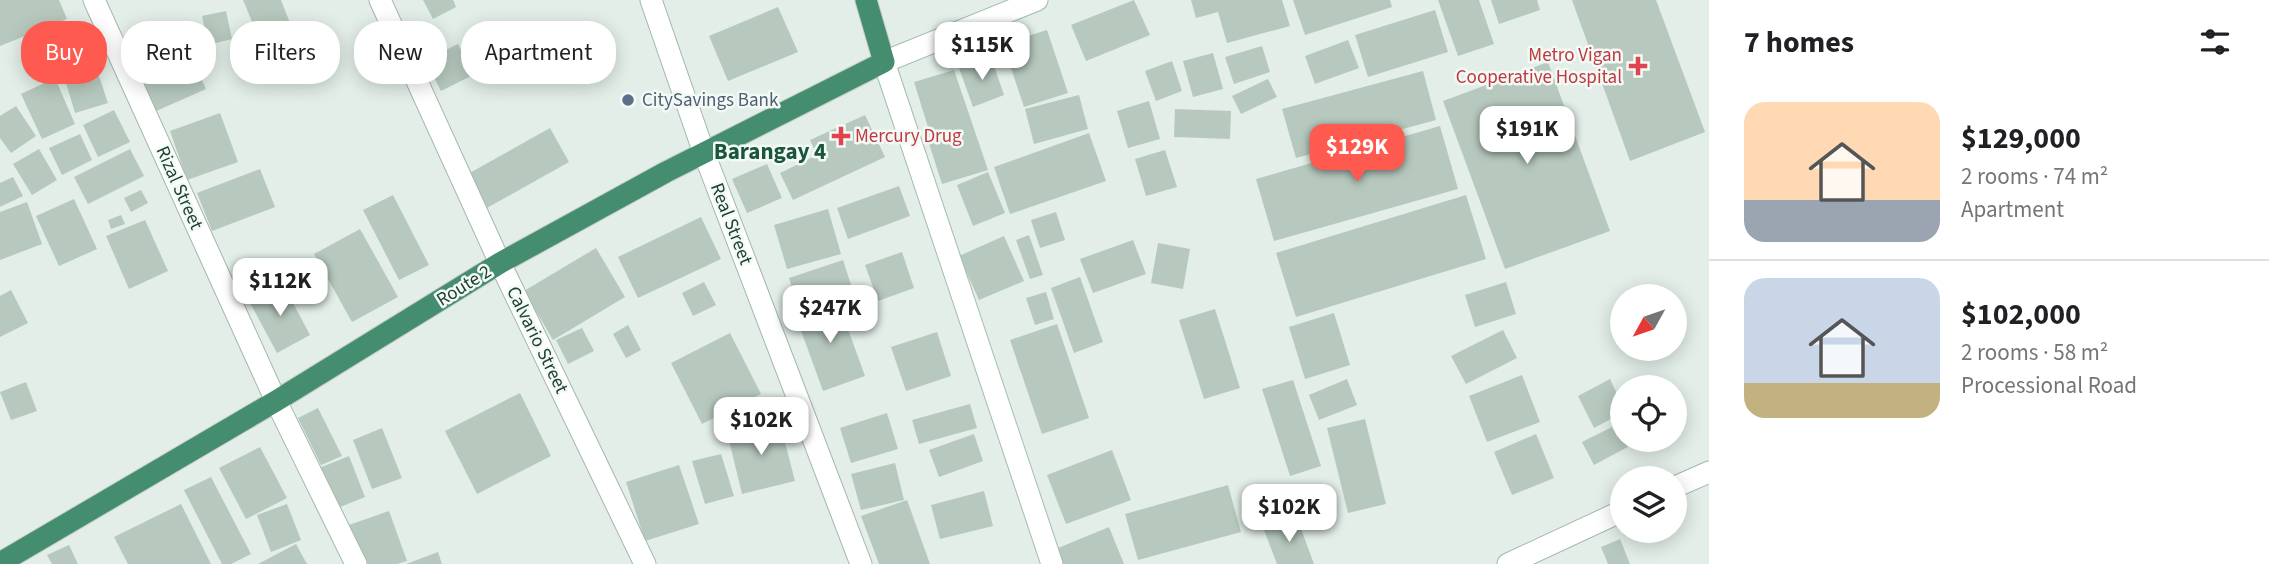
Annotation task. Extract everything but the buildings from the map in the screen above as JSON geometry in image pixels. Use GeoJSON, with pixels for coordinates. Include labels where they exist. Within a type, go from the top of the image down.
{"type":"FeatureCollection","features":[{"type":"Feature","properties":{"kind":"highway"},"geometry":{"type":"LineString","coordinates":[[866,0],[884,62]]}},
{"type":"Feature","properties":{"kind":"highway","name":"Route 2"},"geometry":{"type":"LineString","coordinates":[[0,563],[276,401],[500,263],[704,153],[884,62]]}},
{"type":"Feature","properties":{"kind":"street","name":"Rizal Street"},"geometry":{"type":"LineString","coordinates":[[94,0],[276,401],[356,564]]}},
{"type":"Feature","properties":{"kind":"street","name":"Calvario Street"},"geometry":{"type":"LineString","coordinates":[[380,0],[500,263],[645,564]]}},
{"type":"Feature","properties":{"kind":"street","name":"Real Street"},"geometry":{"type":"LineString","coordinates":[[652,0],[704,153],[861,564]]}},
{"type":"Feature","properties":{"kind":"street"},"geometry":{"type":"LineString","coordinates":[[1037,0],[884,62],[1052,564]]}},
{"type":"Feature","properties":{"kind":"street"},"geometry":{"type":"LineString","coordinates":[[1687,482],[1709,472]]}},
{"type":"Feature","properties":{"kind":"street"},"geometry":{"type":"LineString","coordinates":[[1508,564],[1610,517]]}},
{"type":"Feature","properties":{"kind":"place","name":"Metro Vigan Cooperative Hospital"},"geometry":{"type":"Point","coordinates":[1638,66]}},
{"type":"Feature","properties":{"kind":"place","name":"CitySavings Bank"},"geometry":{"type":"Point","coordinates":[628,100]}},
{"type":"Feature","properties":{"kind":"place","name":"Mercury Drug"},"geometry":{"type":"Point","coordinates":[841,136]}},
{"type":"Feature","properties":{"kind":"district","name":"Barangay 4"},"geometry":{"type":"Point","coordinates":[770,151]}}]}
